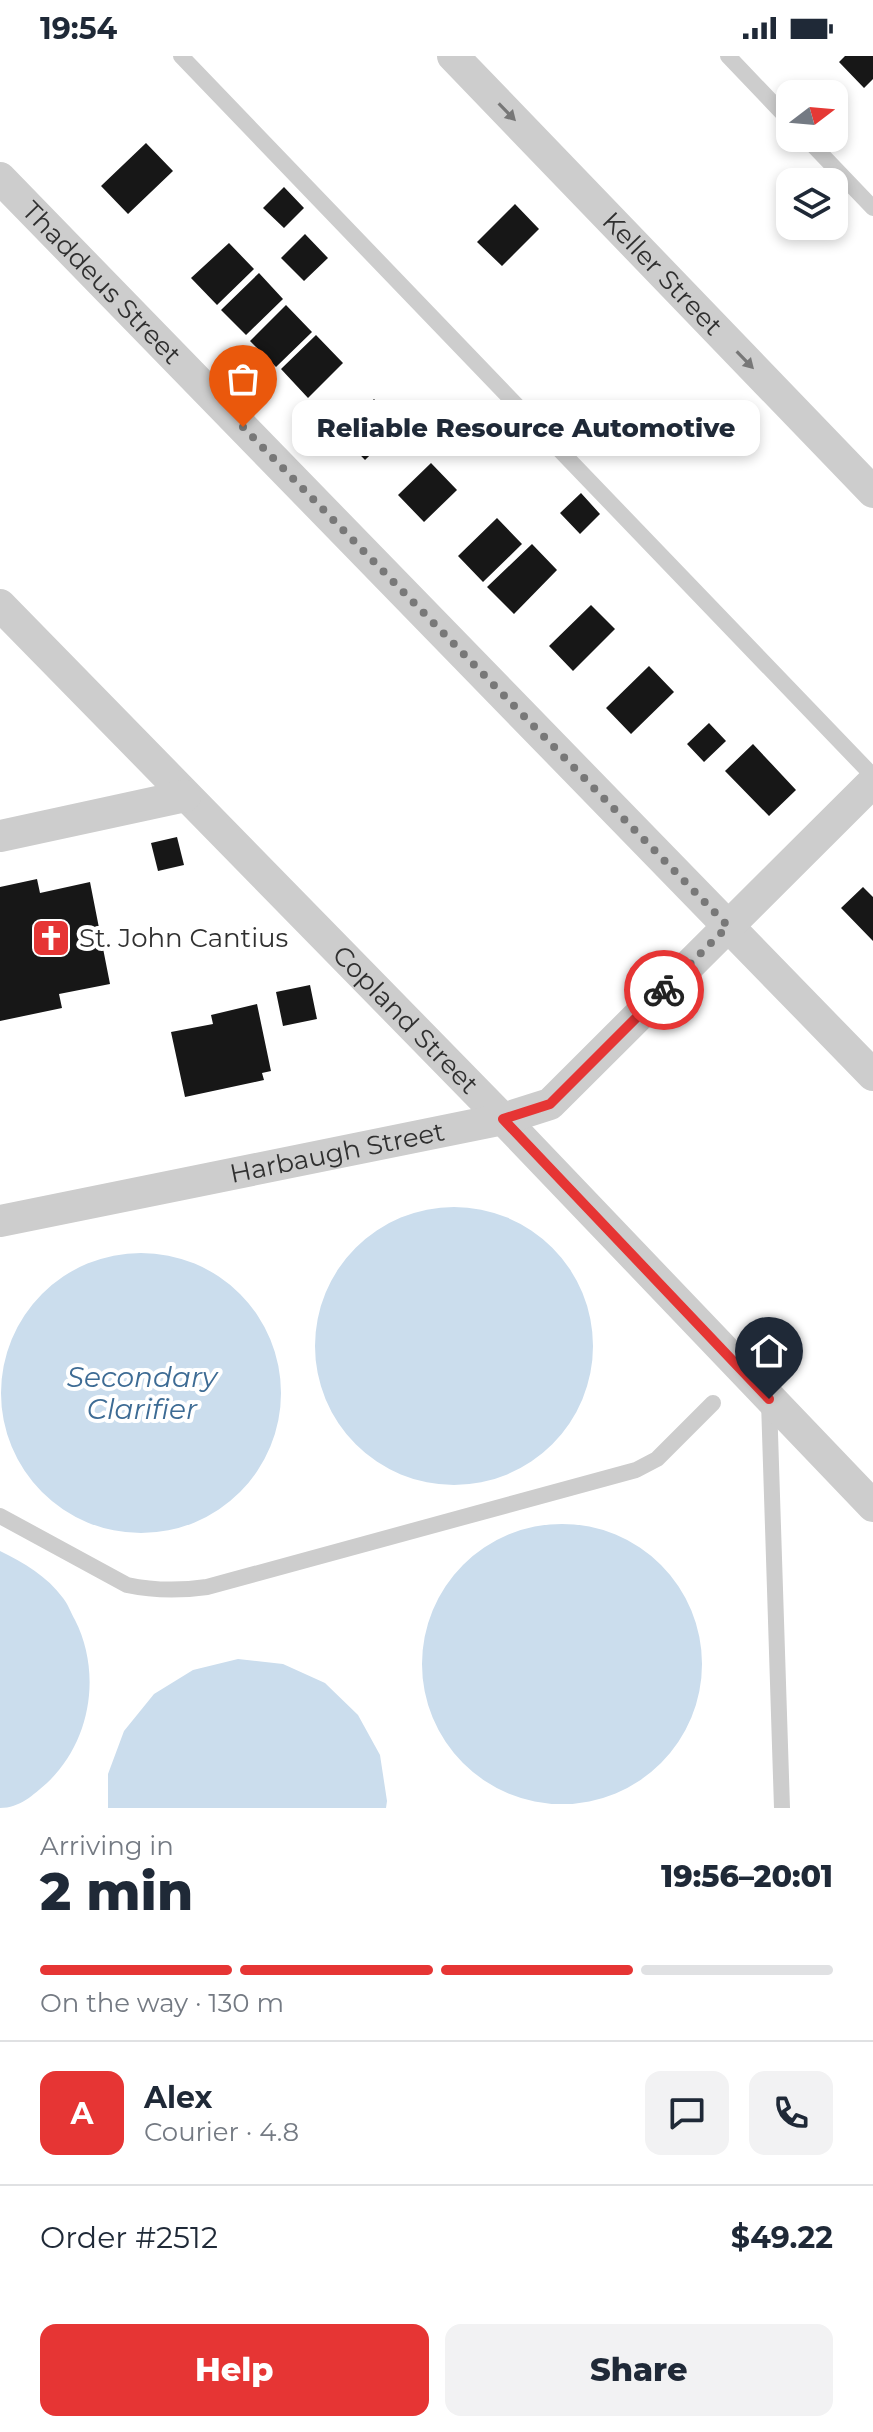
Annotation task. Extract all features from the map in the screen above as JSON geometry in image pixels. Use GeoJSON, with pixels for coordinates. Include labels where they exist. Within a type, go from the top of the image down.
{"type":"FeatureCollection","features":[{"type":"Feature","properties":{"kind":"street","name":"Keller Street"},"geometry":{"type":"LineString","coordinates":[[453,56],[873,492]]}},
{"type":"Feature","properties":{"kind":"street","name":"Thaddeus Street"},"geometry":{"type":"LineString","coordinates":[[0,178],[873,1075]]}},
{"type":"Feature","properties":{"kind":"street","name":"Copland Street"},"geometry":{"type":"LineString","coordinates":[[0,605],[503,1119],[873,1506]]}},
{"type":"Feature","properties":{"kind":"street","name":"Harbaugh Street"},"geometry":{"type":"LineString","coordinates":[[0,1221],[503,1119],[550,1104],[873,779]]}},
{"type":"Feature","properties":{"kind":"street"},"geometry":{"type":"LineString","coordinates":[[0,836],[185,796]]}},
{"type":"Feature","properties":{"kind":"lane"},"geometry":{"type":"LineString","coordinates":[[181,56],[873,779]]}},
{"type":"Feature","properties":{"kind":"lane"},"geometry":{"type":"LineString","coordinates":[[728,56],[776,106]]}},
{"type":"Feature","properties":{"kind":"lane"},"geometry":{"type":"LineString","coordinates":[[819,152],[873,208]]}},
{"type":"Feature","properties":{"kind":"lane"},"geometry":{"type":"LineString","coordinates":[[769,1399],[782,1808]]}},
{"type":"Feature","properties":{"kind":"lane"},"geometry":{"type":"LineString","coordinates":[[0,1516],[127,1585],[147,1590],[176,1591],[207,1587],[636,1470],[657,1459],[713,1403]]}},
{"type":"Feature","properties":{"kind":"water"},"geometry":{"type":"Polygon","coordinates":[[[468,1207],[520,1223],[553,1247],[583,1293],[591,1319],[591,1373],[583,1399],[553,1445],[507,1475],[468,1485],[440,1485],[388,1469],[355,1445],[346,1434],[331,1412],[317,1373],[315,1332],[331,1280],[355,1247],[366,1238],[388,1223],[427,1209],[468,1207]]]}},
{"type":"Feature","properties":{"kind":"water","name":"Secondary Clarifier"},"geometry":{"type":"Polygon","coordinates":[[[141,1253],[182,1259],[219,1277],[240,1294],[257,1315],[275,1352],[281,1393],[275,1434],[257,1471],[240,1492],[219,1509],[182,1527],[141,1533],[100,1527],[63,1509],[42,1492],[25,1471],[7,1434],[1,1393],[7,1352],[25,1315],[42,1294],[63,1277],[100,1259],[141,1253]]]}},
{"type":"Feature","properties":{"kind":"water"},"geometry":{"type":"Polygon","coordinates":[[[562,1524],[603,1530],[640,1548],[661,1565],[678,1586],[696,1623],[702,1664],[696,1705],[678,1742],[661,1763],[640,1780],[603,1798],[562,1804],[521,1798],[484,1780],[463,1763],[446,1742],[428,1705],[422,1664],[428,1623],[446,1586],[463,1565],[484,1548],[521,1530],[562,1524]]]}},
{"type":"Feature","properties":{"kind":"water"},"geometry":{"type":"Polygon","coordinates":[[[0,1551],[42,1577],[65,1600],[83,1641],[90,1684],[82,1727],[74,1748],[62,1766],[26,1800],[0,1808],[0,1551]]]}},
{"type":"Feature","properties":{"kind":"water"},"geometry":{"type":"Polygon","coordinates":[[[238,1659],[283,1664],[325,1683],[358,1715],[380,1755],[386,1808],[108,1808],[108,1774],[124,1731],[154,1694],[193,1670],[238,1659]]]}},
{"type":"Feature","properties":{"kind":"building"},"geometry":{"type":"Polygon","coordinates":[[[845,56],[873,56],[873,79],[864,88],[839,62],[845,56]]]}},
{"type":"Feature","properties":{"kind":"building"},"geometry":{"type":"Polygon","coordinates":[[[146,143],[173,171],[128,214],[101,186],[146,143]]]}},
{"type":"Feature","properties":{"kind":"building"},"geometry":{"type":"Polygon","coordinates":[[[284,187],[304,208],[284,228],[263,208],[284,187]]]}},
{"type":"Feature","properties":{"kind":"building"},"geometry":{"type":"Polygon","coordinates":[[[515,204],[539,229],[502,266],[477,242],[515,204]]]}},
{"type":"Feature","properties":{"kind":"building"},"geometry":{"type":"Polygon","coordinates":[[[305,234],[328,258],[304,281],[281,258],[305,234]]]}},
{"type":"Feature","properties":{"kind":"building"},"geometry":{"type":"Polygon","coordinates":[[[229,243],[254,269],[217,305],[191,278],[229,243]]]}},
{"type":"Feature","properties":{"kind":"building"},"geometry":{"type":"Polygon","coordinates":[[[259,273],[283,299],[246,335],[221,310],[259,273]]]}},
{"type":"Feature","properties":{"kind":"building"},"geometry":{"type":"Polygon","coordinates":[[[286,305],[312,332],[276,367],[250,341],[286,305]]]}},
{"type":"Feature","properties":{"kind":"building"},"geometry":{"type":"Polygon","coordinates":[[[316,335],[343,363],[308,398],[281,369],[316,335]]]}},
{"type":"Feature","properties":{"kind":"building"},"geometry":{"type":"Polygon","coordinates":[[[374,399],[400,426],[365,460],[339,433],[374,399]]]}},
{"type":"Feature","properties":{"kind":"building"},"geometry":{"type":"Polygon","coordinates":[[[431,463],[457,490],[424,522],[398,495],[431,463]]]}},
{"type":"Feature","properties":{"kind":"building"},"geometry":{"type":"Polygon","coordinates":[[[581,493],[600,514],[580,534],[560,513],[581,493]]]}},
{"type":"Feature","properties":{"kind":"building"},"geometry":{"type":"Polygon","coordinates":[[[497,518],[522,544],[483,582],[458,556],[497,518]]]}},
{"type":"Feature","properties":{"kind":"building"},"geometry":{"type":"Polygon","coordinates":[[[532,544],[557,570],[514,614],[487,587],[532,544]]]}},
{"type":"Feature","properties":{"kind":"building"},"geometry":{"type":"Polygon","coordinates":[[[591,605],[615,629],[573,671],[549,646],[591,605]]]}},
{"type":"Feature","properties":{"kind":"building"},"geometry":{"type":"Polygon","coordinates":[[[649,666],[674,692],[631,734],[606,708],[649,666]]]}},
{"type":"Feature","properties":{"kind":"building"},"geometry":{"type":"Polygon","coordinates":[[[709,723],[726,741],[704,762],[687,744],[709,723]]]}},
{"type":"Feature","properties":{"kind":"building"},"geometry":{"type":"Polygon","coordinates":[[[753,744],[796,790],[769,816],[725,771],[753,744]]]}},
{"type":"Feature","properties":{"kind":"building"},"geometry":{"type":"Polygon","coordinates":[[[177,837],[184,865],[158,871],[151,843],[177,837]]]}},
{"type":"Feature","properties":{"kind":"building","name":"St. John Cantius"},"geometry":{"type":"Polygon","coordinates":[[[37,879],[40,893],[90,882],[110,984],[59,994],[62,1008],[0,1021],[0,887],[37,879]]]}},
{"type":"Feature","properties":{"kind":"building"},"geometry":{"type":"Polygon","coordinates":[[[863,887],[873,897],[873,941],[841,908],[863,887]]]}},
{"type":"Feature","properties":{"kind":"building"},"geometry":{"type":"Polygon","coordinates":[[[310,985],[317,1019],[283,1026],[276,992],[310,985]]]}},
{"type":"Feature","properties":{"kind":"building"},"geometry":{"type":"Polygon","coordinates":[[[257,1004],[271,1071],[262,1073],[264,1080],[185,1097],[171,1032],[213,1024],[211,1015],[257,1004]]]}},
{"type":"Feature","properties":{"kind":"way so far"},"geometry":{"type":"LineString","coordinates":[[243,427],[728,926],[664,990]]}},
{"type":"Feature","properties":{"kind":"place","name":"Reliable Resource Automotive"},"geometry":{"type":"Point","coordinates":[243,427]}},
{"type":"Feature","properties":{"kind":"place","name":"St. John Cantius"},"geometry":{"type":"Point","coordinates":[51,938]}},
{"type":"Feature","properties":{"kind":"route"},"geometry":{"type":"LineString","coordinates":[[664,990],[550,1104],[503,1119],[769,1399]]}}]}
